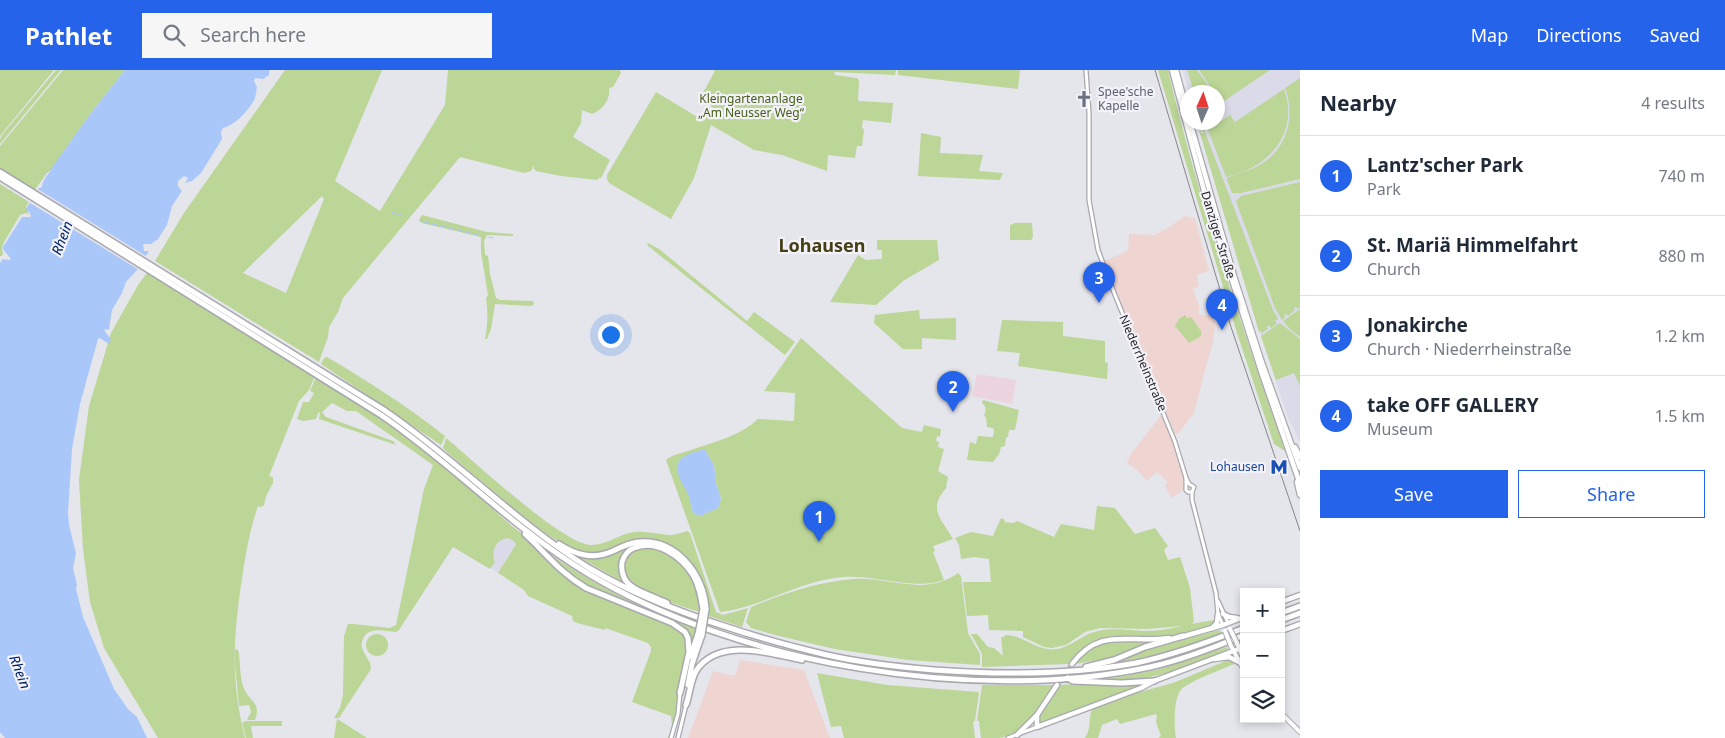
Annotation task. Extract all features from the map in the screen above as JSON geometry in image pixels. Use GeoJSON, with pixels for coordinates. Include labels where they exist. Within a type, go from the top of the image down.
{"type":"FeatureCollection","features":[{"type":"Feature","properties":{"kind":"highway"},"geometry":{"type":"LineString","coordinates":[[0,172],[327,377]]}},
{"type":"Feature","properties":{"kind":"highway"},"geometry":{"type":"LineString","coordinates":[[0,177],[384,410],[568,554],[606,577],[680,611],[767,640],[852,660],[908,668],[983,673],[1051,672],[1102,668],[1150,660],[1195,647],[1240,630]]}},
{"type":"Feature","properties":{"kind":"highway"},"geometry":{"type":"LineString","coordinates":[[442,456],[517,524],[552,551],[586,573],[650,606],[736,638],[827,662],[878,671],[944,678],[1017,680],[1068,678],[1111,674],[1150,667],[1199,653],[1240,637]]}},
{"type":"Feature","properties":{"kind":"highway"},"geometry":{"type":"LineString","coordinates":[[517,524],[556,567],[576,582],[680,628],[685,632],[689,645],[680,693]]}},
{"type":"Feature","properties":{"kind":"highway"},"geometry":{"type":"LineString","coordinates":[[530,526],[569,550],[590,556],[607,554],[626,544],[638,542],[664,545],[678,554],[692,568],[702,588],[704,609],[690,674],[686,705]]}},
{"type":"Feature","properties":{"kind":"highway"},"geometry":{"type":"LineString","coordinates":[[680,611],[662,600],[633,587],[625,580],[621,569],[622,563],[624,556],[631,549],[641,546],[653,546],[677,557],[693,576],[700,592],[704,609]]}},
{"type":"Feature","properties":{"kind":"highway"},"geometry":{"type":"LineString","coordinates":[[1285,612],[1300,606]]}},
{"type":"Feature","properties":{"kind":"highway"},"geometry":{"type":"LineString","coordinates":[[1285,619],[1300,613]]}},
{"type":"Feature","properties":{"kind":"highway"},"geometry":{"type":"LineString","coordinates":[[686,665],[700,634]]}},
{"type":"Feature","properties":{"kind":"highway"},"geometry":{"type":"LineString","coordinates":[[1051,672],[1102,663],[1145,647],[1183,636]]}},
{"type":"Feature","properties":{"kind":"highway"},"geometry":{"type":"LineString","coordinates":[[686,705],[693,678],[700,666],[709,658],[724,652],[756,652],[813,662],[827,662]]}},
{"type":"Feature","properties":{"kind":"highway"},"geometry":{"type":"LineString","coordinates":[[1068,678],[1073,681],[1122,683],[1154,681]]}},
{"type":"Feature","properties":{"kind":"main road","name":"Danziger Straße"},"geometry":{"type":"LineString","coordinates":[[1172,70],[1206,198],[1262,374],[1300,484]]}},
{"type":"Feature","properties":{"kind":"main road"},"geometry":{"type":"LineString","coordinates":[[1176,70],[1180,85]]}},
{"type":"Feature","properties":{"kind":"main road","name":"Danziger Straße"},"geometry":{"type":"LineString","coordinates":[[1192,130],[1231,267],[1261,360],[1300,468]]}},
{"type":"Feature","properties":{"kind":"main road"},"geometry":{"type":"LineString","coordinates":[[1268,380],[1274,389],[1300,457]]}},
{"type":"Feature","properties":{"kind":"main road"},"geometry":{"type":"LineString","coordinates":[[1296,473],[1300,495]]}},
{"type":"Feature","properties":{"kind":"main road"},"geometry":{"type":"LineString","coordinates":[[1285,601],[1300,595]]}},
{"type":"Feature","properties":{"kind":"main road"},"geometry":{"type":"LineString","coordinates":[[1210,629],[1217,623],[1221,614],[1231,618],[1240,618]]}},
{"type":"Feature","properties":{"kind":"main road"},"geometry":{"type":"LineString","coordinates":[[1072,664],[1086,648],[1103,640],[1152,640],[1183,636],[1227,626],[1240,619]]}},
{"type":"Feature","properties":{"kind":"main road"},"geometry":{"type":"LineString","coordinates":[[1285,630],[1300,624]]}},
{"type":"Feature","properties":{"kind":"main road","name":"Niederrheinstraße"},"geometry":{"type":"LineString","coordinates":[[1227,626],[1225,631],[1232,648],[1240,660]]}},
{"type":"Feature","properties":{"kind":"main road","name":"Niederrheinstraße"},"geometry":{"type":"LineString","coordinates":[[1227,626],[1240,646]]}},
{"type":"Feature","properties":{"kind":"main road"},"geometry":{"type":"LineString","coordinates":[[1037,715],[1037,727],[1213,659],[1232,648],[1240,646]]}},
{"type":"Feature","properties":{"kind":"main road"},"geometry":{"type":"LineString","coordinates":[[1213,659],[1220,660],[1229,657],[1240,661]]}},
{"type":"Feature","properties":{"kind":"main road"},"geometry":{"type":"LineString","coordinates":[[1017,735],[1037,715],[1057,685]]}},
{"type":"Feature","properties":{"kind":"main road"},"geometry":{"type":"LineString","coordinates":[[1285,717],[1300,732]]}},
{"type":"Feature","properties":{"kind":"street","name":"Niederrheinstraße"},"geometry":{"type":"LineString","coordinates":[[1086,70],[1089,113],[1089,200],[1098,250],[1174,440],[1188,484],[1186,490],[1190,493],[1192,500],[1221,614],[1227,626]]}},
{"type":"Feature","properties":{"kind":"street","name":"Niederrheinstraße"},"geometry":{"type":"LineString","coordinates":[[1188,484],[1194,487],[1190,493]]}},
{"type":"Feature","properties":{"kind":"street"},"geometry":{"type":"LineString","coordinates":[[671,738],[678,714],[680,693]]}},
{"type":"Feature","properties":{"kind":"street"},"geometry":{"type":"LineString","coordinates":[[678,738],[686,705]]}},
{"type":"Feature","properties":{"kind":"street"},"geometry":{"type":"LineString","coordinates":[[1008,738],[1037,727]]}},
{"type":"Feature","properties":{"kind":"shaded area"},"geometry":{"type":"Polygon","coordinates":[[[1183,70],[1300,70],[1300,443],[1287,415],[1261,336],[1199,130],[1225,130],[1225,85],[1187,85],[1183,70]]]}},
{"type":"Feature","properties":{"kind":"shaded area"},"geometry":{"type":"Polygon","coordinates":[[[1185,216],[1195,218],[1209,271],[1197,275],[1199,286],[1193,289],[1199,305],[1199,315],[1216,316],[1213,341],[1194,413],[1178,434],[1175,434],[1102,262],[1128,250],[1129,234],[1154,235],[1185,216]]]}},
{"type":"Feature","properties":{"kind":"shaded area"},"geometry":{"type":"Polygon","coordinates":[[[977,374],[1016,380],[1012,404],[972,396],[977,374]]]}},
{"type":"Feature","properties":{"kind":"shaded area"},"geometry":{"type":"Polygon","coordinates":[[[1162,414],[1184,479],[1183,490],[1172,498],[1165,486],[1168,482],[1157,472],[1147,481],[1127,463],[1131,454],[1162,414]]]}},
{"type":"Feature","properties":{"kind":"shaded area"},"geometry":{"type":"Polygon","coordinates":[[[504,537],[511,538],[516,543],[498,573],[491,568],[495,562],[492,552],[504,537]]]}},
{"type":"Feature","properties":{"kind":"shaded area"},"geometry":{"type":"Polygon","coordinates":[[[740,660],[804,670],[830,738],[688,738],[713,671],[735,676],[740,660]]]}},
{"type":"Feature","properties":{"kind":"green space"},"geometry":{"type":"Polygon","coordinates":[[[0,70],[54,70],[0,136],[0,70]]]}},
{"type":"Feature","properties":{"kind":"green space"},"geometry":{"type":"Polygon","coordinates":[[[56,70],[61,70],[0,144],[2,135],[56,70]]]}},
{"type":"Feature","properties":{"kind":"green space"},"geometry":{"type":"Polygon","coordinates":[[[63,70],[125,70],[34,191],[0,170],[0,146],[63,70]]]}},
{"type":"Feature","properties":{"kind":"green space"},"geometry":{"type":"Polygon","coordinates":[[[285,70],[382,70],[335,181],[380,211],[445,105],[448,70],[620,70],[621,73],[613,87],[609,88],[609,96],[602,107],[592,114],[582,110],[581,123],[573,137],[610,160],[601,178],[597,180],[561,176],[536,171],[534,165],[531,171],[524,173],[460,157],[343,298],[338,312],[329,327],[328,337],[319,362],[155,261],[184,213],[285,70]],[[322,196],[243,273],[286,293],[324,199],[322,196]]]}},
{"type":"Feature","properties":{"kind":"green space","name":"Kleingartenanlage „Am Neusser Weg“"},"geometry":{"type":"Polygon","coordinates":[[[713,70],[896,70],[895,75],[834,72],[835,75],[857,78],[859,81],[858,101],[893,103],[891,123],[863,120],[862,146],[857,146],[855,158],[828,155],[827,171],[782,155],[754,150],[711,125],[694,178],[671,219],[609,183],[607,175],[656,92],[704,121],[712,106],[700,98],[715,71],[713,70]]]}},
{"type":"Feature","properties":{"kind":"green space"},"geometry":{"type":"Polygon","coordinates":[[[898,70],[1020,70],[1018,89],[898,75],[898,70]]]}},
{"type":"Feature","properties":{"kind":"green space"},"geometry":{"type":"Polygon","coordinates":[[[1158,70],[1168,70],[1180,118],[1180,130],[1183,130],[1237,310],[1285,451],[1274,444],[1237,333],[1158,70]]]}},
{"type":"Feature","properties":{"kind":"green space"},"geometry":{"type":"Polygon","coordinates":[[[1187,70],[1197,70],[1208,85],[1192,85],[1187,70]]]}},
{"type":"Feature","properties":{"kind":"green space"},"geometry":{"type":"Polygon","coordinates":[[[1199,70],[1270,70],[1225,100],[1225,85],[1209,85],[1199,70]]]}},
{"type":"Feature","properties":{"kind":"green space"},"geometry":{"type":"Polygon","coordinates":[[[1300,78],[1300,179],[1241,193],[1232,193],[1227,178],[1261,164],[1270,158],[1283,141],[1287,131],[1290,110],[1285,88],[1300,78]]]}},
{"type":"Feature","properties":{"kind":"green space"},"geometry":{"type":"Polygon","coordinates":[[[1284,89],[1288,105],[1288,120],[1284,134],[1277,146],[1255,166],[1226,177],[1208,130],[1225,130],[1225,118],[1230,115],[1235,122],[1284,89]]]}},
{"type":"Feature","properties":{"kind":"green space"},"geometry":{"type":"Polygon","coordinates":[[[1199,130],[1201,130],[1202,134],[1205,132],[1278,319],[1275,321],[1277,324],[1271,328],[1269,325],[1268,329],[1262,333],[1259,332],[1199,130]]]}},
{"type":"Feature","properties":{"kind":"green space"},"geometry":{"type":"Polygon","coordinates":[[[921,133],[941,137],[940,153],[983,155],[979,171],[1003,173],[1000,180],[918,176],[921,133]]]}},
{"type":"Feature","properties":{"kind":"green space"},"geometry":{"type":"Polygon","coordinates":[[[1300,182],[1300,307],[1298,309],[1294,308],[1295,310],[1288,316],[1284,315],[1285,318],[1282,320],[1275,308],[1236,201],[1241,196],[1300,182]]]}},
{"type":"Feature","properties":{"kind":"green space"},"geometry":{"type":"Polygon","coordinates":[[[0,184],[29,202],[26,207],[29,215],[26,213],[20,215],[3,244],[3,255],[1,256],[0,256],[0,184]]]}},
{"type":"Feature","properties":{"kind":"green space"},"geometry":{"type":"Polygon","coordinates":[[[422,215],[487,232],[513,234],[513,236],[487,235],[484,241],[485,255],[488,256],[496,298],[500,300],[533,301],[534,304],[531,306],[495,304],[491,329],[487,339],[485,339],[487,329],[486,298],[488,295],[481,252],[481,237],[422,223],[419,220],[422,215]]]}},
{"type":"Feature","properties":{"kind":"green space"},"geometry":{"type":"Polygon","coordinates":[[[1015,223],[1032,223],[1033,237],[1031,240],[1010,240],[1010,225],[1015,223]]]}},
{"type":"Feature","properties":{"kind":"green space"},"geometry":{"type":"Polygon","coordinates":[[[877,240],[937,240],[939,260],[903,281],[876,305],[830,302],[858,255],[866,260],[882,259],[882,250],[877,250],[877,240]]]}},
{"type":"Feature","properties":{"kind":"green space"},"geometry":{"type":"Polygon","coordinates":[[[648,243],[659,249],[747,321],[754,312],[795,342],[785,355],[647,245],[648,243]]]}},
{"type":"Feature","properties":{"kind":"green space"},"geometry":{"type":"Polygon","coordinates":[[[147,273],[315,376],[309,390],[299,401],[269,476],[273,477],[273,483],[266,496],[264,505],[258,506],[248,545],[238,606],[235,644],[235,680],[240,718],[245,738],[158,738],[104,648],[90,602],[83,549],[79,480],[89,406],[111,333],[138,285],[147,273]]]}},
{"type":"Feature","properties":{"kind":"green space"},"geometry":{"type":"Polygon","coordinates":[[[1300,309],[1300,337],[1283,321],[1300,309]]]}},
{"type":"Feature","properties":{"kind":"green space"},"geometry":{"type":"Polygon","coordinates":[[[919,310],[920,319],[956,318],[956,340],[922,338],[922,349],[903,349],[874,323],[875,315],[919,310]]]}},
{"type":"Feature","properties":{"kind":"green space"},"geometry":{"type":"Polygon","coordinates":[[[1185,315],[1187,318],[1191,317],[1201,331],[1201,336],[1189,343],[1176,327],[1174,328],[1179,319],[1185,315]]]}},
{"type":"Feature","properties":{"kind":"green space"},"geometry":{"type":"Polygon","coordinates":[[[1002,320],[1063,322],[1063,336],[1105,341],[1105,362],[1108,363],[1107,379],[1018,366],[1020,353],[997,351],[1002,320]]]}},
{"type":"Feature","properties":{"kind":"green space"},"geometry":{"type":"Polygon","coordinates":[[[1280,323],[1300,339],[1300,386],[1294,373],[1276,380],[1261,336],[1280,323]]]}},
{"type":"Feature","properties":{"kind":"green space"},"geometry":{"type":"Polygon","coordinates":[[[801,338],[902,428],[922,432],[924,425],[941,429],[940,437],[937,436],[936,441],[939,442],[938,447],[944,449],[938,471],[948,477],[947,487],[938,501],[937,508],[953,539],[933,546],[935,551],[933,552],[944,580],[920,584],[855,577],[826,579],[751,605],[720,612],[666,460],[675,455],[735,434],[758,419],[794,421],[795,393],[764,391],[801,338]],[[705,450],[682,458],[678,467],[693,513],[700,516],[718,508],[721,498],[716,483],[714,465],[705,450]]]}},
{"type":"Feature","properties":{"kind":"green space"},"geometry":{"type":"Polygon","coordinates":[[[327,357],[388,395],[445,436],[441,445],[321,364],[324,358],[327,357]]]}},
{"type":"Feature","properties":{"kind":"green space"},"geometry":{"type":"Polygon","coordinates":[[[316,377],[382,418],[430,453],[455,473],[511,525],[562,562],[628,600],[697,629],[691,651],[684,662],[677,693],[677,711],[670,738],[668,738],[672,725],[671,716],[632,702],[651,651],[648,643],[605,628],[605,630],[577,623],[573,621],[572,616],[528,596],[524,590],[498,573],[516,544],[507,538],[502,539],[495,546],[493,557],[495,562],[490,569],[453,547],[399,630],[396,632],[373,631],[365,635],[362,640],[362,646],[371,669],[339,718],[334,718],[340,708],[343,695],[344,636],[348,624],[390,628],[396,625],[424,489],[433,465],[356,411],[347,411],[332,403],[322,412],[326,417],[393,441],[396,445],[319,419],[320,412],[316,419],[303,421],[297,419],[303,402],[309,402],[314,393],[310,391],[316,377]]]}},
{"type":"Feature","properties":{"kind":"green space"},"geometry":{"type":"Polygon","coordinates":[[[983,400],[1019,410],[1015,430],[1009,430],[1005,446],[1001,447],[999,454],[993,462],[967,460],[970,442],[976,444],[978,436],[993,437],[993,428],[987,427],[986,417],[984,416],[986,409],[982,403],[983,400]]]}},
{"type":"Feature","properties":{"kind":"green space"},"geometry":{"type":"Polygon","coordinates":[[[446,438],[517,499],[576,540],[596,545],[634,532],[669,535],[687,531],[690,533],[716,612],[723,615],[748,608],[742,627],[709,616],[705,594],[698,573],[689,561],[680,555],[651,540],[601,553],[584,553],[571,549],[536,526],[449,454],[443,448],[446,438]]]}},
{"type":"Feature","properties":{"kind":"green space"},"geometry":{"type":"Polygon","coordinates":[[[1097,506],[1115,508],[1135,534],[1155,528],[1168,546],[1164,550],[1168,560],[1180,557],[1190,588],[1194,622],[1191,624],[1214,620],[1214,625],[1156,638],[1118,637],[1098,640],[1079,652],[1069,664],[982,667],[982,654],[971,634],[977,634],[988,647],[994,648],[1003,656],[1001,637],[1005,635],[1017,637],[1042,648],[1054,649],[1066,646],[1100,630],[1149,631],[1182,626],[1147,629],[1100,628],[1085,632],[1066,645],[1052,648],[1044,647],[1023,637],[1023,631],[989,630],[988,615],[967,616],[963,582],[991,582],[989,559],[974,557],[961,559],[959,545],[955,538],[971,532],[993,536],[1001,518],[1005,520],[1004,522],[1013,523],[1017,521],[1054,537],[1061,524],[1094,530],[1097,506]]]}},
{"type":"Feature","properties":{"kind":"green space"},"geometry":{"type":"Polygon","coordinates":[[[641,543],[621,560],[626,584],[574,554],[585,557],[641,543]]]}},
{"type":"Feature","properties":{"kind":"green space"},"geometry":{"type":"Polygon","coordinates":[[[643,547],[667,554],[685,568],[697,588],[700,612],[656,597],[628,580],[624,569],[625,560],[631,552],[643,547]]]}},
{"type":"Feature","properties":{"kind":"green space"},"geometry":{"type":"Polygon","coordinates":[[[958,573],[961,576],[968,633],[980,654],[980,665],[908,660],[835,649],[751,628],[746,622],[751,607],[814,585],[854,579],[920,585],[933,584],[946,580],[958,573]]]}},
{"type":"Feature","properties":{"kind":"green space"},"geometry":{"type":"Polygon","coordinates":[[[1220,630],[1221,633],[1178,648],[1149,656],[1104,664],[1152,647],[1220,630]]]}},
{"type":"Feature","properties":{"kind":"green space"},"geometry":{"type":"Polygon","coordinates":[[[377,634],[385,637],[388,645],[385,653],[377,656],[369,653],[366,645],[369,637],[377,634]]]}},
{"type":"Feature","properties":{"kind":"green space"},"geometry":{"type":"Polygon","coordinates":[[[1109,641],[1159,642],[1104,659],[1075,664],[1085,652],[1109,641]]]}},
{"type":"Feature","properties":{"kind":"green space"},"geometry":{"type":"Polygon","coordinates":[[[1227,647],[1228,649],[1197,662],[1152,677],[1120,681],[1102,680],[1157,670],[1227,647]]]}},
{"type":"Feature","properties":{"kind":"green space"},"geometry":{"type":"Polygon","coordinates":[[[235,649],[238,650],[239,654],[243,686],[256,705],[257,714],[255,720],[247,720],[251,712],[249,705],[239,706],[235,649]]]}},
{"type":"Feature","properties":{"kind":"green space"},"geometry":{"type":"Polygon","coordinates":[[[1228,660],[1234,664],[1195,681],[1180,690],[1175,710],[1176,738],[1158,738],[1161,736],[1156,722],[1156,714],[1120,724],[1117,719],[1102,725],[1098,738],[1085,738],[1092,709],[1129,695],[1173,683],[1228,660]]]}},
{"type":"Feature","properties":{"kind":"green space"},"geometry":{"type":"Polygon","coordinates":[[[817,673],[887,685],[979,692],[975,721],[973,722],[975,738],[844,738],[841,726],[831,727],[817,673]]]}},
{"type":"Feature","properties":{"kind":"green space"},"geometry":{"type":"Polygon","coordinates":[[[1086,683],[1141,685],[1038,724],[1039,718],[1060,685],[1086,683]]]}},
{"type":"Feature","properties":{"kind":"green space"},"geometry":{"type":"Polygon","coordinates":[[[982,685],[1055,685],[1039,710],[1018,731],[1000,738],[981,738],[979,721],[977,721],[982,685]]]}},
{"type":"Feature","properties":{"kind":"green space"},"geometry":{"type":"Polygon","coordinates":[[[337,719],[339,720],[367,738],[334,738],[337,719]]]}},
{"type":"Feature","properties":{"kind":"green space"},"geometry":{"type":"Polygon","coordinates":[[[245,721],[282,721],[282,726],[251,726],[253,738],[246,738],[242,723],[245,721]]]}},
{"type":"Feature","properties":{"kind":"water","name":"Rhein"},"geometry":{"type":"Polygon","coordinates":[[[125,70],[269,70],[269,75],[263,79],[255,78],[254,81],[257,87],[254,100],[240,118],[223,128],[221,132],[222,139],[201,173],[192,181],[185,183],[188,178],[184,176],[178,181],[178,186],[182,191],[172,206],[167,225],[158,239],[151,244],[143,244],[144,251],[149,251],[138,269],[126,282],[112,310],[109,329],[104,329],[111,339],[109,344],[100,338],[98,339],[80,404],[72,449],[68,513],[76,553],[73,568],[77,585],[76,589],[83,617],[114,689],[128,709],[137,717],[147,738],[5,738],[0,732],[0,263],[3,259],[11,259],[3,247],[22,217],[31,217],[26,209],[39,188],[42,187],[53,166],[125,70]]]}},
{"type":"Feature","properties":{"kind":"water"},"geometry":{"type":"Polygon","coordinates":[[[705,450],[714,465],[716,483],[721,499],[718,508],[700,516],[693,513],[689,497],[677,469],[682,458],[705,450]]]}},
{"type":"Feature","properties":{"kind":"pier"},"geometry":{"type":"Polygon","coordinates":[[[36,188],[149,258],[139,270],[27,201],[36,188]]]}},
{"type":"Feature","properties":{"kind":"waterway"},"geometry":{"type":"LineString","coordinates":[[392,212],[401,215]]}},
{"type":"Feature","properties":{"kind":"waterway"},"geometry":{"type":"LineString","coordinates":[[420,221],[478,235]]}},
{"type":"Feature","properties":{"kind":"waterway"},"geometry":{"type":"LineString","coordinates":[[488,237],[493,238]]}},
{"type":"Feature","properties":{"kind":"tunnel"},"geometry":{"type":"LineString","coordinates":[[1057,685],[1072,664]]}},
{"type":"Feature","properties":{"kind":"tram line"},"geometry":{"type":"LineString","coordinates":[[1155,70],[1231,327],[1300,531]]}},
{"type":"Feature","properties":{"kind":"place","name":"Spee'sche Kapelle"},"geometry":{"type":"Point","coordinates":[1084,99]}},
{"type":"Feature","properties":{"kind":"place","name":"Jonakirche"},"geometry":{"type":"Point","coordinates":[1099,303]}},
{"type":"Feature","properties":{"kind":"place","name":"take OFF GALLERY"},"geometry":{"type":"Point","coordinates":[1222,330]}},
{"type":"Feature","properties":{"kind":"place","name":"St. Mariä Himmelfahrt"},"geometry":{"type":"Point","coordinates":[953,412]}},
{"type":"Feature","properties":{"kind":"place","name":"Lohausen"},"geometry":{"type":"Point","coordinates":[1279,467]}},
{"type":"Feature","properties":{"kind":"place","name":"Lantz'scher Park"},"geometry":{"type":"Point","coordinates":[819,542]}},
{"type":"Feature","properties":{"kind":"district","name":"Lohausen"},"geometry":{"type":"Point","coordinates":[822,246]}}]}
